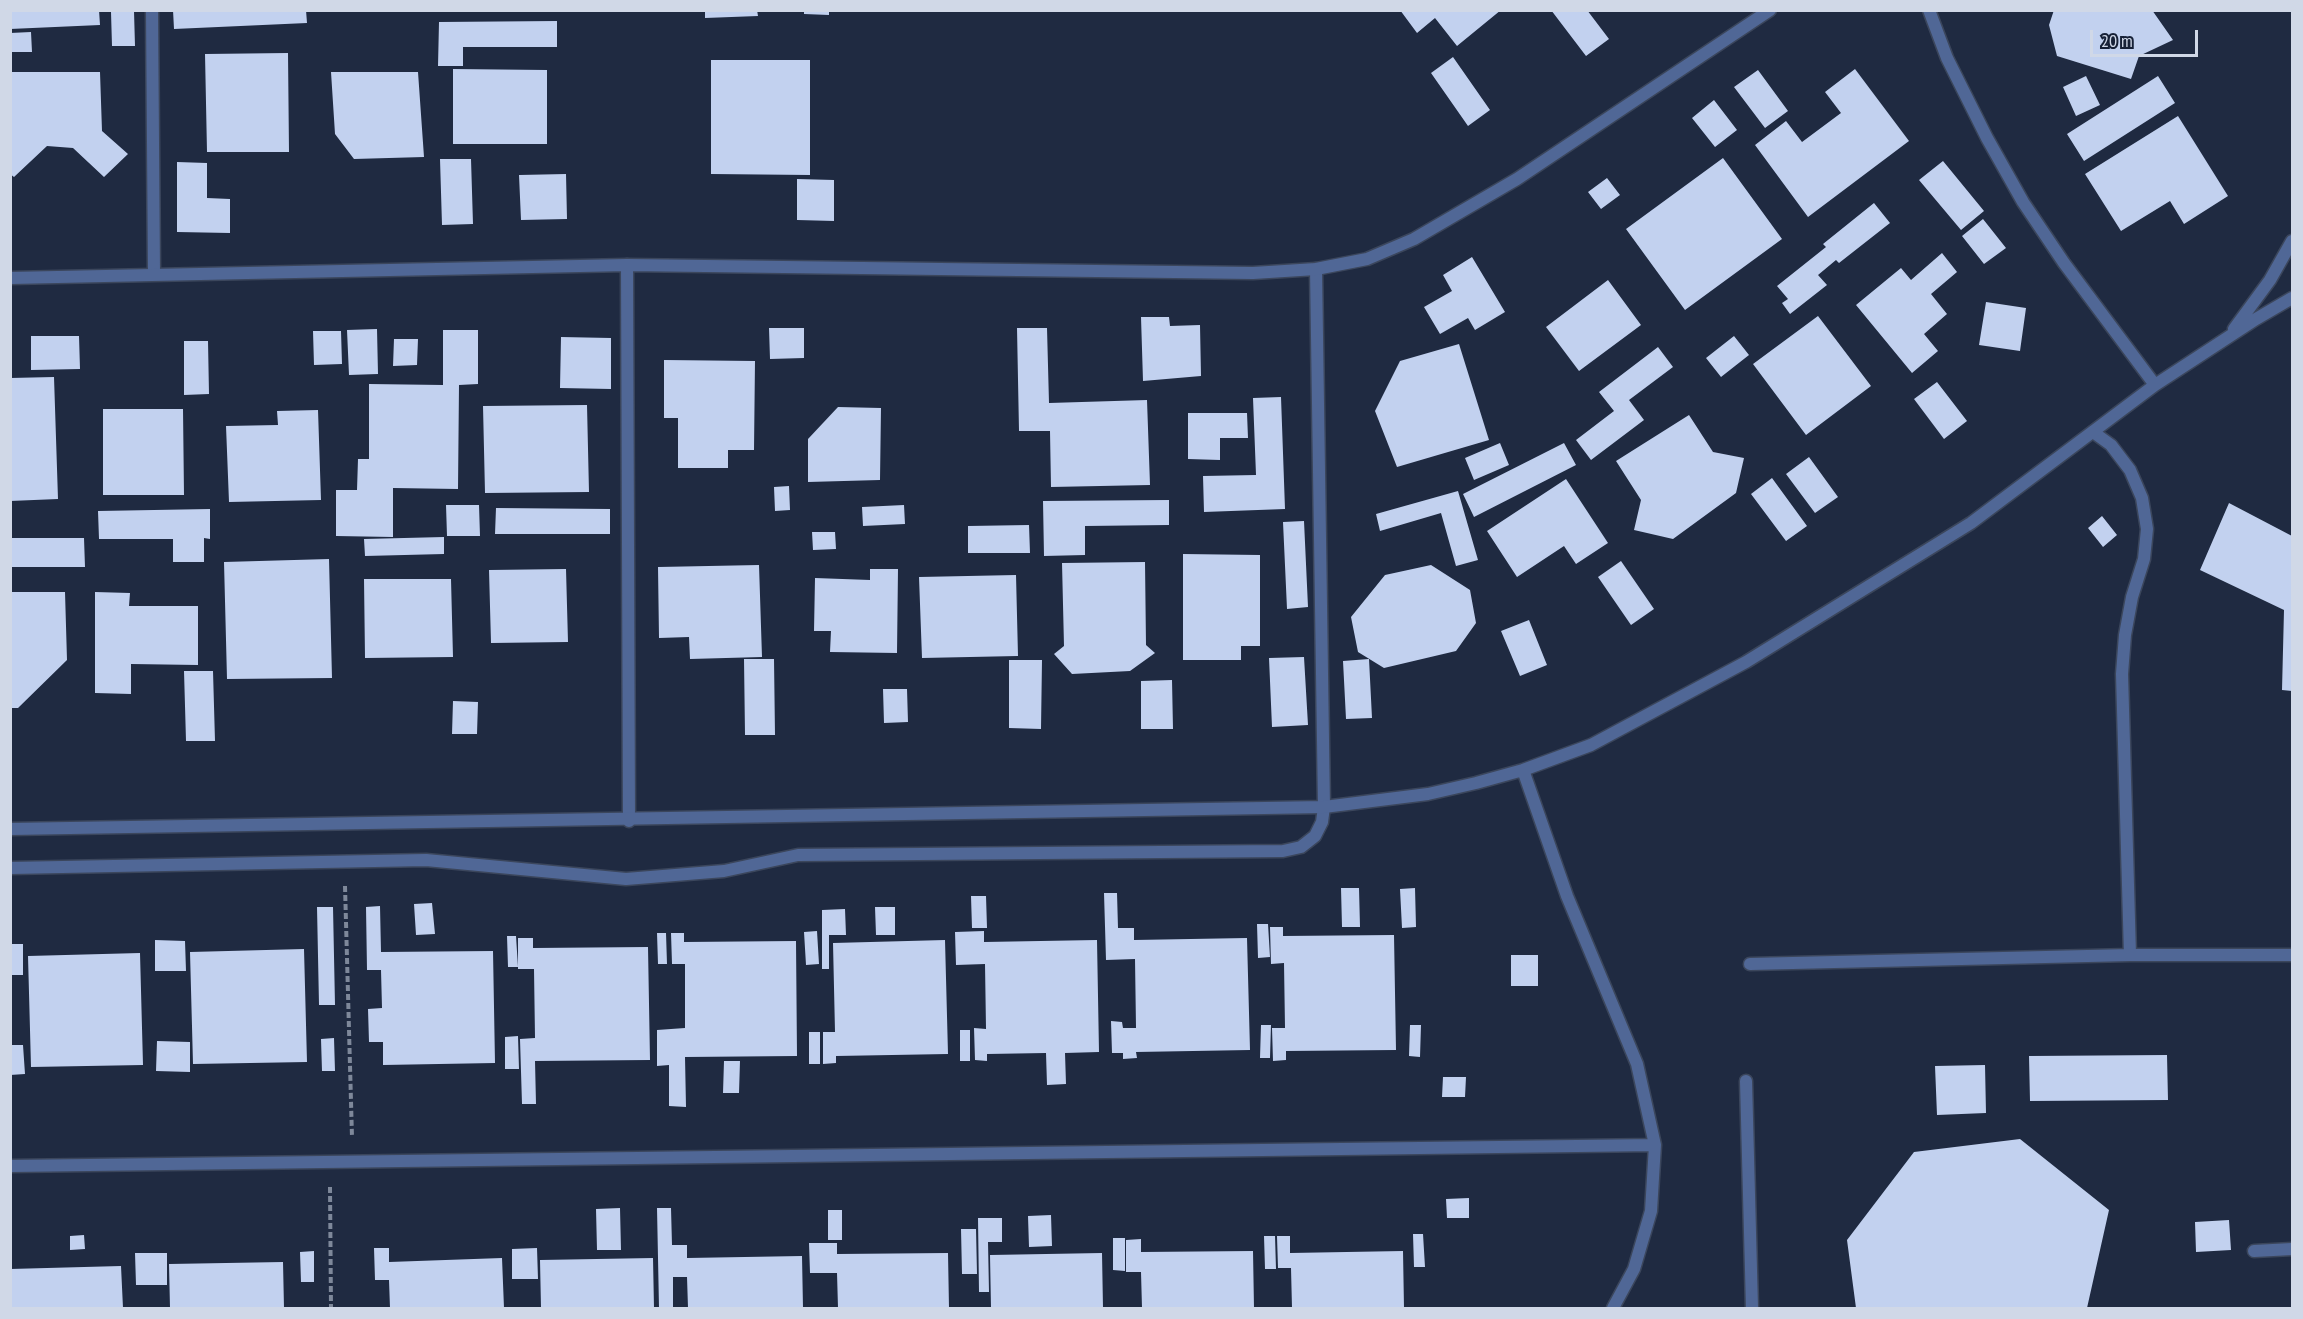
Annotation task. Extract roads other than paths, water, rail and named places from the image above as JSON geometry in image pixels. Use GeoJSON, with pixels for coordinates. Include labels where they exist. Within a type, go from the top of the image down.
{"type":"FeatureCollection","features":[{"type":"Feature","properties":{"kind":"street"},"geometry":{"type":"LineString","coordinates":[[152,10],[154,274]]}},
{"type":"Feature","properties":{"kind":"street"},"geometry":{"type":"LineString","coordinates":[[10,278],[627,265],[1253,273],[1316,269],[1367,259],[1414,239],[1517,178],[1770,10]]}},
{"type":"Feature","properties":{"kind":"street"},"geometry":{"type":"LineString","coordinates":[[1929,10],[1947,58],[1987,138],[2023,202],[2064,263],[2155,385]]}},
{"type":"Feature","properties":{"kind":"street"},"geometry":{"type":"LineString","coordinates":[[2226,339],[2270,280],[2292,241]]}},
{"type":"Feature","properties":{"kind":"street"},"geometry":{"type":"LineString","coordinates":[[627,265],[629,820]]}},
{"type":"Feature","properties":{"kind":"street"},"geometry":{"type":"LineString","coordinates":[[10,868],[457,861],[548,873],[626,879],[724,871],[798,855],[1283,851],[1301,847],[1315,836],[1322,822],[1324,807],[1316,269]]}},
{"type":"Feature","properties":{"kind":"street"},"geometry":{"type":"LineString","coordinates":[[10,829],[1324,807],[1428,794],[1524,770],[1591,745],[1746,662],[1971,523],[2155,385],[2292,298]]}},
{"type":"Feature","properties":{"kind":"street"},"geometry":{"type":"LineString","coordinates":[[2093,432],[2111,445],[2130,470],[2142,498],[2147,529],[2144,560],[2132,597],[2125,635],[2122,674],[2130,955]]}},
{"type":"Feature","properties":{"kind":"street"},"geometry":{"type":"LineString","coordinates":[[1524,770],[1567,896],[1636,1064],[1654,1145],[1651,1210],[1634,1269],[1613,1308]]}},
{"type":"Feature","properties":{"kind":"street"},"geometry":{"type":"LineString","coordinates":[[1750,964],[2130,955],[2292,956]]}},
{"type":"Feature","properties":{"kind":"street"},"geometry":{"type":"LineString","coordinates":[[1746,1081],[1752,1308]]}},
{"type":"Feature","properties":{"kind":"street"},"geometry":{"type":"LineString","coordinates":[[10,1166],[1654,1145]]}},
{"type":"Feature","properties":{"kind":"street"},"geometry":{"type":"LineString","coordinates":[[2254,1251],[2292,1249]]}}]}
